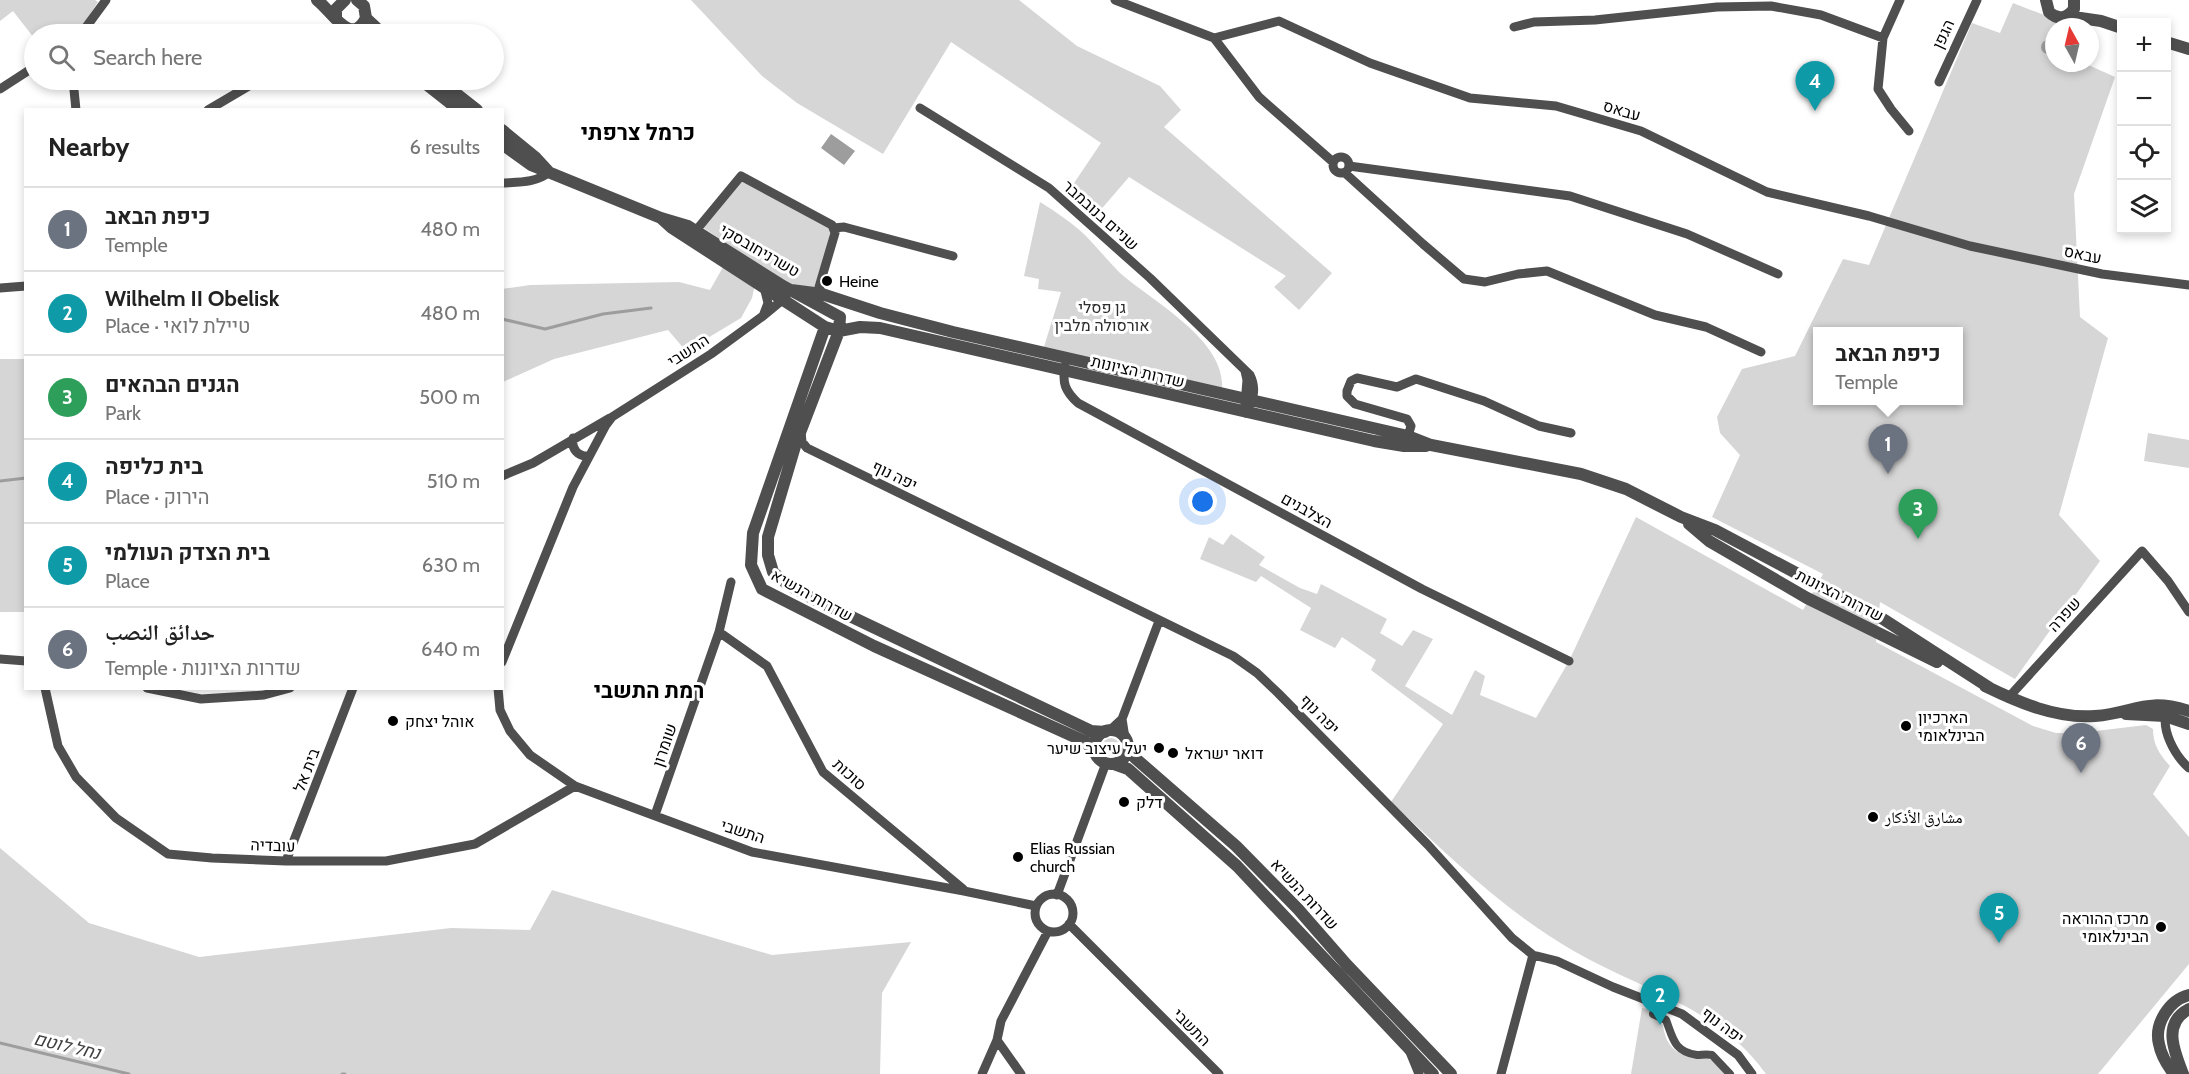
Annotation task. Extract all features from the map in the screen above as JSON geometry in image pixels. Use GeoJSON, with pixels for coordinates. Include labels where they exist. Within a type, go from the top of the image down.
{"type":"FeatureCollection","features":[{"type":"Feature","properties":{"kind":"street"},"geometry":{"type":"LineString","coordinates":[[88,24],[106,0]]}},
{"type":"Feature","properties":{"kind":"street"},"geometry":{"type":"LineString","coordinates":[[317,0],[342,24]]}},
{"type":"Feature","properties":{"kind":"street"},"geometry":{"type":"LineString","coordinates":[[336,24],[338,21],[336,9],[345,0]]}},
{"type":"Feature","properties":{"kind":"street"},"geometry":{"type":"LineString","coordinates":[[1115,0],[1214,38],[1259,97],[1333,162],[1334,170],[1339,173],[1347,169],[1570,196],[1687,234],[1778,274]]}},
{"type":"Feature","properties":{"kind":"street"},"geometry":{"type":"LineString","coordinates":[[1900,0],[1883,38],[1878,89],[1909,131]]}},
{"type":"Feature","properties":{"kind":"street","name":"הגפן"},"geometry":{"type":"LineString","coordinates":[[1939,82],[1977,0]]}},
{"type":"Feature","properties":{"kind":"street"},"geometry":{"type":"LineString","coordinates":[[2034,0],[2046,4],[2052,16],[2057,17],[2072,7],[2117,27]]}},
{"type":"Feature","properties":{"kind":"street"},"geometry":{"type":"LineString","coordinates":[[362,24],[363,6]]}},
{"type":"Feature","properties":{"kind":"street"},"geometry":{"type":"LineString","coordinates":[[363,6],[376,24]]}},
{"type":"Feature","properties":{"kind":"street"},"geometry":{"type":"LineString","coordinates":[[1514,27],[1534,22],[1595,20],[1718,7],[1772,6],[1821,15],[1883,38]]}},
{"type":"Feature","properties":{"kind":"street","name":"עבאס"},"geometry":{"type":"LineString","coordinates":[[1214,38],[1279,21],[1370,63],[1470,98],[1556,106],[1641,130],[1767,192],[1869,216],[1970,246],[2102,274],[2189,285]]}},
{"type":"Feature","properties":{"kind":"street"},"geometry":{"type":"LineString","coordinates":[[2171,43],[2188,47]]}},
{"type":"Feature","properties":{"kind":"street"},"geometry":{"type":"LineString","coordinates":[[0,89],[24,73]]}},
{"type":"Feature","properties":{"kind":"street"},"geometry":{"type":"LineString","coordinates":[[74,90],[76,108]]}},
{"type":"Feature","properties":{"kind":"street"},"geometry":{"type":"LineString","coordinates":[[211,108],[242,90]]}},
{"type":"Feature","properties":{"kind":"street"},"geometry":{"type":"LineString","coordinates":[[434,90],[456,108]]}},
{"type":"Feature","properties":{"kind":"street"},"geometry":{"type":"LineString","coordinates":[[452,90],[474,108]]}},
{"type":"Feature","properties":{"kind":"street","name":"שניים בנובמבר"},"geometry":{"type":"LineString","coordinates":[[920,108],[1049,188],[1244,368],[1249,399]]}},
{"type":"Feature","properties":{"kind":"street","name":"טשרניחובסקי"},"geometry":{"type":"LineString","coordinates":[[504,132],[549,172]]}},
{"type":"Feature","properties":{"kind":"street","name":"טשרניחובסקי"},"geometry":{"type":"LineString","coordinates":[[504,145],[531,165],[661,218],[672,228],[694,235],[787,295],[800,312],[825,327],[839,331]]}},
{"type":"Feature","properties":{"kind":"street"},"geometry":{"type":"LineString","coordinates":[[1347,169],[1464,279],[1485,282],[1518,274],[1548,271],[1655,315],[1706,327],[1761,352]]}},
{"type":"Feature","properties":{"kind":"street"},"geometry":{"type":"LineString","coordinates":[[504,183],[536,180],[549,172]]}},
{"type":"Feature","properties":{"kind":"street"},"geometry":{"type":"LineString","coordinates":[[694,235],[741,176],[829,223],[834,228],[835,233],[819,287],[822,294]]}},
{"type":"Feature","properties":{"kind":"street"},"geometry":{"type":"LineString","coordinates":[[834,228],[844,227],[953,256]]}},
{"type":"Feature","properties":{"kind":"street","name":"טשרניחובסקי"},"geometry":{"type":"LineString","coordinates":[[694,235],[763,285],[787,295],[822,294],[880,314]]}},
{"type":"Feature","properties":{"kind":"street"},"geometry":{"type":"LineString","coordinates":[[763,285],[768,303],[763,316]]}},
{"type":"Feature","properties":{"kind":"street"},"geometry":{"type":"LineString","coordinates":[[0,288],[24,286]]}},
{"type":"Feature","properties":{"kind":"street"},"geometry":{"type":"LineString","coordinates":[[787,295],[840,317]]}},
{"type":"Feature","properties":{"kind":"street","name":"התשבי"},"geometry":{"type":"LineString","coordinates":[[504,657],[573,487],[612,417],[711,354],[763,316],[787,295]]}},
{"type":"Feature","properties":{"kind":"street"},"geometry":{"type":"LineString","coordinates":[[800,312],[811,329],[815,354]]}},
{"type":"Feature","properties":{"kind":"street"},"geometry":{"type":"LineString","coordinates":[[825,327],[840,317],[855,314],[880,314]]}},
{"type":"Feature","properties":{"kind":"street","name":"שדרות הציונות"},"geometry":{"type":"LineString","coordinates":[[880,314],[1246,413],[1374,441],[1404,446],[1431,446],[1596,478],[1626,489],[1681,517],[1709,541],[1807,598],[2008,698],[2061,714],[2094,717],[2189,711]]}},
{"type":"Feature","properties":{"kind":"street","name":"שדרות הנשיא"},"geometry":{"type":"LineString","coordinates":[[840,317],[839,331],[792,454],[767,546],[770,564],[779,578],[812,598],[921,652],[1091,731],[1107,731]]}},
{"type":"Feature","properties":{"kind":"street","name":"שדרות הנשיא"},"geometry":{"type":"LineString","coordinates":[[825,327],[753,533],[751,565],[762,589],[873,646],[1086,742],[1094,752]]}},
{"type":"Feature","properties":{"kind":"street","name":"שדרות הציונות"},"geometry":{"type":"LineString","coordinates":[[839,331],[860,327],[880,328],[1249,399],[1408,436],[1431,446]]}},
{"type":"Feature","properties":{"kind":"street","name":"הצלבנים"},"geometry":{"type":"LineString","coordinates":[[1065,365],[1064,387],[1078,403],[1422,589],[1569,661]]}},
{"type":"Feature","properties":{"kind":"street"},"geometry":{"type":"LineString","coordinates":[[1408,436],[1411,426],[1407,419],[1355,405],[1350,401],[1347,391],[1353,379],[1361,378],[1397,387],[1416,379],[1484,401],[1539,426],[1571,433]]}},
{"type":"Feature","properties":{"kind":"street"},"geometry":{"type":"LineString","coordinates":[[1246,413],[1249,399]]}},
{"type":"Feature","properties":{"kind":"street"},"geometry":{"type":"LineString","coordinates":[[504,475],[533,463],[612,417]]}},
{"type":"Feature","properties":{"kind":"street"},"geometry":{"type":"LineString","coordinates":[[800,431],[802,442],[807,448]]}},
{"type":"Feature","properties":{"kind":"street"},"geometry":{"type":"LineString","coordinates":[[573,438],[572,446],[576,452],[582,456],[592,451],[591,438],[584,432]]}},
{"type":"Feature","properties":{"kind":"street"},"geometry":{"type":"LineString","coordinates":[[792,454],[799,449],[807,448]]}},
{"type":"Feature","properties":{"kind":"street","name":"יפה נוף"},"geometry":{"type":"LineString","coordinates":[[807,448],[1159,621],[1220,648],[1257,673],[1420,837],[1512,938],[1533,955],[1557,961],[1612,987],[1682,1014],[1738,1055],[1752,1074]]}},
{"type":"Feature","properties":{"kind":"street","name":"שפרה"},"geometry":{"type":"LineString","coordinates":[[2008,698],[2142,551],[2168,581],[2189,612]]}},
{"type":"Feature","properties":{"kind":"street","name":"שומרון"},"geometry":{"type":"LineString","coordinates":[[655,815],[719,632],[731,582]]}},
{"type":"Feature","properties":{"kind":"street"},"geometry":{"type":"LineString","coordinates":[[1057,895],[1110,764],[1125,756],[1126,742],[1122,719],[1159,621]]}},
{"type":"Feature","properties":{"kind":"street","name":"סוכות"},"geometry":{"type":"LineString","coordinates":[[719,632],[767,666],[823,772],[964,891]]}},
{"type":"Feature","properties":{"kind":"street"},"geometry":{"type":"LineString","coordinates":[[0,659],[24,661]]}},
{"type":"Feature","properties":{"kind":"street","name":"עובדיה"},"geometry":{"type":"LineString","coordinates":[[45,690],[58,746],[76,777],[116,818],[168,854],[286,861],[386,861],[474,844],[575,786]]}},
{"type":"Feature","properties":{"kind":"street"},"geometry":{"type":"LineString","coordinates":[[157,690],[201,699],[264,695],[283,690]]}},
{"type":"Feature","properties":{"kind":"street","name":"בית אל"},"geometry":{"type":"LineString","coordinates":[[286,861],[352,690]]}},
{"type":"Feature","properties":{"kind":"street","name":"התשבי"},"geometry":{"type":"LineString","coordinates":[[498,690],[500,710],[510,731],[530,755],[575,786],[752,852],[1036,906]]}},
{"type":"Feature","properties":{"kind":"street"},"geometry":{"type":"LineString","coordinates":[[2169,711],[2167,733],[2174,748],[2189,768]]}},
{"type":"Feature","properties":{"kind":"street","name":"שדרות הציונות"},"geometry":{"type":"LineString","coordinates":[[2169,711],[2189,724]]}},
{"type":"Feature","properties":{"kind":"street"},"geometry":{"type":"LineString","coordinates":[[1110,764],[1098,759],[1094,752],[1096,740],[1122,719]]}},
{"type":"Feature","properties":{"kind":"street"},"geometry":{"type":"LineString","coordinates":[[1107,731],[1118,732],[1126,742]]}},
{"type":"Feature","properties":{"kind":"street","name":"שדרות הנשיא"},"geometry":{"type":"LineString","coordinates":[[1126,742],[1135,758],[1246,856],[1298,909],[1346,964],[1451,1074]]}},
{"type":"Feature","properties":{"kind":"street","name":"שדרות הנשיא"},"geometry":{"type":"LineString","coordinates":[[1110,764],[1128,769],[1237,866],[1432,1074]]}},
{"type":"Feature","properties":{"kind":"street"},"geometry":{"type":"LineString","coordinates":[[1057,895],[1063,897],[1071,906],[1072,919],[1059,931],[1048,931],[1038,924],[1035,918],[1036,906],[1042,898],[1057,895]]}},
{"type":"Feature","properties":{"kind":"street","name":"התשבי"},"geometry":{"type":"LineString","coordinates":[[1068,924],[1219,1074]]}},
{"type":"Feature","properties":{"kind":"street"},"geometry":{"type":"LineString","coordinates":[[982,1074],[998,1040],[1001,1021],[1048,931]]}},
{"type":"Feature","properties":{"kind":"street"},"geometry":{"type":"LineString","coordinates":[[1501,1074],[1533,955]]}},
{"type":"Feature","properties":{"kind":"street"},"geometry":{"type":"LineString","coordinates":[[2174,1074],[2158,1044],[2159,1026],[2169,1008],[2189,995]]}},
{"type":"Feature","properties":{"kind":"street"},"geometry":{"type":"LineString","coordinates":[[1656,1003],[1653,1014],[1666,1020],[1670,1036],[1678,1048],[1700,1055],[1712,1055],[1730,1074]]}},
{"type":"Feature","properties":{"kind":"street"},"geometry":{"type":"LineString","coordinates":[[2183,1074],[2171,1037],[2176,1019],[2189,1009]]}},
{"type":"Feature","properties":{"kind":"street"},"geometry":{"type":"LineString","coordinates":[[998,1040],[1021,1074]]}},
{"type":"Feature","properties":{"kind":"street"},"geometry":{"type":"LineString","coordinates":[[1409,1049],[1419,1074]]}},
{"type":"Feature","properties":{"kind":"street"},"geometry":{"type":"LineString","coordinates":[[1432,1074],[1434,1058]]}},
{"type":"Feature","properties":{"kind":"green space"},"geometry":{"type":"Polygon","coordinates":[[[0,0],[95,0],[98,2],[84,24],[24,25],[13,11],[0,21],[0,0]]]}},
{"type":"Feature","properties":{"kind":"green space"},"geometry":{"type":"Polygon","coordinates":[[[691,0],[1019,0],[1077,46],[1160,86],[1181,110],[1164,127],[1332,273],[1299,310],[1274,287],[1286,276],[1129,177],[1098,213],[1070,189],[1101,143],[951,42],[883,154],[797,103],[762,76],[691,0]]]}},
{"type":"Feature","properties":{"kind":"green space"},"geometry":{"type":"Polygon","coordinates":[[[2013,3],[2052,18],[2045,18],[2045,72],[2099,72],[2099,70],[2115,77],[2074,194],[2080,317],[2108,338],[2059,515],[2100,561],[2015,679],[1880,602],[1876,642],[2033,726],[2056,733],[2079,733],[2146,725],[2153,729],[2158,749],[2170,766],[2153,794],[2189,837],[2189,964],[2098,1074],[1766,1074],[1747,1051],[1701,1015],[1598,964],[1547,935],[1455,862],[1391,802],[1443,724],[1371,670],[1376,660],[1342,637],[1335,648],[1300,630],[1311,608],[1261,576],[1256,582],[1200,559],[1209,537],[1223,545],[1231,534],[1265,557],[1259,565],[1300,588],[1317,594],[1321,584],[1387,619],[1380,633],[1402,646],[1413,630],[1433,639],[1405,686],[1452,715],[1475,670],[1485,676],[1480,695],[1536,718],[1569,661],[1636,517],[1803,610],[1823,574],[1712,517],[1740,455],[1720,433],[1717,417],[1742,369],[1795,356],[1843,259],[1869,265],[1972,23],[2000,33],[2013,3]]]}},
{"type":"Feature","properties":{"kind":"green space"},"geometry":{"type":"Polygon","coordinates":[[[741,181],[829,226],[831,235],[814,288],[788,284],[702,227],[741,181]]]}},
{"type":"Feature","properties":{"kind":"green space","name":"גן פסלי אורסולה מלבין"},"geometry":{"type":"Polygon","coordinates":[[[1040,202],[1080,230],[1119,272],[1200,338],[1212,354],[1220,371],[1222,389],[1043,350],[1061,292],[1038,289],[1039,279],[1024,276],[1040,202]]]}},
{"type":"Feature","properties":{"kind":"green space"},"geometry":{"type":"Polygon","coordinates":[[[723,267],[755,284],[752,298],[741,318],[686,351],[668,330],[554,359],[504,382],[504,289],[530,285],[679,282],[710,290],[723,267]]]}},
{"type":"Feature","properties":{"kind":"green space"},"geometry":{"type":"Polygon","coordinates":[[[0,359],[24,359],[24,612],[0,612],[0,359]]]}},
{"type":"Feature","properties":{"kind":"green space"},"geometry":{"type":"Polygon","coordinates":[[[2148,433],[2189,440],[2189,468],[2144,461],[2148,433]]]}},
{"type":"Feature","properties":{"kind":"green space"},"geometry":{"type":"Polygon","coordinates":[[[1111,738],[1117,741],[1120,747],[1117,753],[1111,756],[1105,753],[1102,747],[1105,741],[1111,738]]]}},
{"type":"Feature","properties":{"kind":"green space"},"geometry":{"type":"Polygon","coordinates":[[[0,848],[89,923],[199,957],[451,928],[530,930],[552,890],[772,955],[911,942],[882,993],[880,1074],[0,1074],[0,848]]]}},
{"type":"Feature","properties":{"kind":"green space"},"geometry":{"type":"Polygon","coordinates":[[[1642,1008],[1657,1014],[1667,1040],[1676,1051],[1687,1056],[1711,1060],[1725,1074],[1631,1074],[1642,1008]]]}},
{"type":"Feature","properties":{"kind":"shaded area"},"geometry":{"type":"Polygon","coordinates":[[[2045,41],[2045,53],[2041,47],[2045,41]]]}},
{"type":"Feature","properties":{"kind":"shaded area"},"geometry":{"type":"Polygon","coordinates":[[[831,134],[855,151],[844,165],[821,148],[831,134]]]}},
{"type":"Feature","properties":{"kind":"waterway"},"geometry":{"type":"LineString","coordinates":[[504,319],[545,329],[603,314],[651,308]]}},
{"type":"Feature","properties":{"kind":"waterway"},"geometry":{"type":"LineString","coordinates":[[0,481],[24,478]]}},
{"type":"Feature","properties":{"kind":"waterway","name":"נחל לוטם"},"geometry":{"type":"LineString","coordinates":[[0,1043],[129,1074]]}},
{"type":"Feature","properties":{"kind":"place","name":"בית כליפה"},"geometry":{"type":"Point","coordinates":[1815,111]}},
{"type":"Feature","properties":{"kind":"place","name":"Heine"},"geometry":{"type":"Point","coordinates":[827,281]}},
{"type":"Feature","properties":{"kind":"place","name":"כיפת הבאב"},"geometry":{"type":"Point","coordinates":[1888,474]}},
{"type":"Feature","properties":{"kind":"place","name":"הגנים הבהאים"},"geometry":{"type":"Point","coordinates":[1918,539]}},
{"type":"Feature","properties":{"kind":"place","name":"אוהל יצחק"},"geometry":{"type":"Point","coordinates":[393,721]}},
{"type":"Feature","properties":{"kind":"place","name":"הארכיון הבינלאומי"},"geometry":{"type":"Point","coordinates":[1906,726]}},
{"type":"Feature","properties":{"kind":"place","name":"יעל עיצוב שיער"},"geometry":{"type":"Point","coordinates":[1159,748]}},
{"type":"Feature","properties":{"kind":"place","name":"דואר ישראל"},"geometry":{"type":"Point","coordinates":[1173,753]}},
{"type":"Feature","properties":{"kind":"place","name":"حدائق النصب"},"geometry":{"type":"Point","coordinates":[2081,773]}},
{"type":"Feature","properties":{"kind":"place","name":"דלק"},"geometry":{"type":"Point","coordinates":[1124,802]}},
{"type":"Feature","properties":{"kind":"place","name":"مشارق الأذكار"},"geometry":{"type":"Point","coordinates":[1873,817]}},
{"type":"Feature","properties":{"kind":"place","name":"Elias Russian church"},"geometry":{"type":"Point","coordinates":[1018,857]}},
{"type":"Feature","properties":{"kind":"place","name":"מרכז ההוראה הבינלאומי"},"geometry":{"type":"Point","coordinates":[2161,927]}},
{"type":"Feature","properties":{"kind":"place","name":"בית הצדק העולמי"},"geometry":{"type":"Point","coordinates":[1999,943]}},
{"type":"Feature","properties":{"kind":"place","name":"Wilhelm II Obelisk"},"geometry":{"type":"Point","coordinates":[1660,1025]}},
{"type":"Feature","properties":{"kind":"district","name":"כרמל צרפתי"},"geometry":{"type":"Point","coordinates":[638,132]}},
{"type":"Feature","properties":{"kind":"district","name":"רמת התשבי"},"geometry":{"type":"Point","coordinates":[649,690]}}]}
